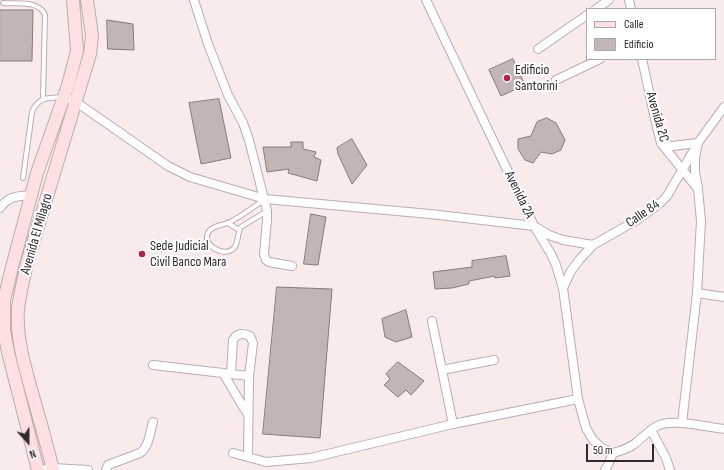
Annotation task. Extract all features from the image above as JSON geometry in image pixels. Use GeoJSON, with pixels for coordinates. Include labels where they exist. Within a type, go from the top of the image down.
{"type":"FeatureCollection","features":[{"type":"Feature","properties":{"kind":"main road","name":"Avenida El Milagro"},"geometry":{"type":"LineString","coordinates":[[38,470],[8,352],[4,330],[4,300],[10,271],[37,173],[68,85],[76,52],[74,0]]}},
{"type":"Feature","properties":{"kind":"main road","name":"Avenida El Milagro"},"geometry":{"type":"LineString","coordinates":[[49,469],[24,365],[18,309],[27,263],[90,54],[92,35],[87,0]]}},
{"type":"Feature","properties":{"kind":"street"},"geometry":{"type":"LineString","coordinates":[[194,0],[208,44],[225,88],[244,123],[249,140],[267,211],[264,254],[266,260],[269,262],[292,266]]}},
{"type":"Feature","properties":{"kind":"street","name":"Avenida 2A"},"geometry":{"type":"LineString","coordinates":[[426,0],[534,226],[556,265],[563,288],[578,399],[586,428],[593,440],[602,448],[613,453]]}},
{"type":"Feature","properties":{"kind":"street"},"geometry":{"type":"LineString","coordinates":[[597,8],[609,0]]}},
{"type":"Feature","properties":{"kind":"street"},"geometry":{"type":"LineString","coordinates":[[538,49],[586,16]]}},
{"type":"Feature","properties":{"kind":"street"},"geometry":{"type":"LineString","coordinates":[[556,80],[598,60]]}},
{"type":"Feature","properties":{"kind":"street","name":"Avenida 2C"},"geometry":{"type":"LineString","coordinates":[[642,60],[661,143],[698,189]]}},
{"type":"Feature","properties":{"kind":"street"},"geometry":{"type":"LineString","coordinates":[[64,96],[76,102],[168,166],[190,177],[265,200],[430,214],[534,226],[549,235],[563,240],[593,245]]}},
{"type":"Feature","properties":{"kind":"street","name":"Calle 84"},"geometry":{"type":"LineString","coordinates":[[563,288],[571,271],[580,258],[593,245],[637,220],[659,204],[667,196],[698,143],[719,116],[724,107]]}},
{"type":"Feature","properties":{"kind":"street"},"geometry":{"type":"LineString","coordinates":[[661,143],[672,146],[698,143],[695,160],[695,172],[701,221],[697,292],[682,423]]}},
{"type":"Feature","properties":{"kind":"street"},"geometry":{"type":"LineString","coordinates":[[0,208],[14,197],[31,195]]}},
{"type":"Feature","properties":{"kind":"street"},"geometry":{"type":"LineString","coordinates":[[697,292],[724,297]]}},
{"type":"Feature","properties":{"kind":"street"},"geometry":{"type":"LineString","coordinates":[[432,321],[453,424]]}},
{"type":"Feature","properties":{"kind":"street"},"geometry":{"type":"LineString","coordinates":[[248,457],[249,416],[249,376],[253,344],[250,336],[240,334],[235,336],[233,340],[227,374],[249,416]]}},
{"type":"Feature","properties":{"kind":"street"},"geometry":{"type":"LineString","coordinates":[[442,370],[494,360]]}},
{"type":"Feature","properties":{"kind":"street"},"geometry":{"type":"LineString","coordinates":[[153,365],[249,376]]}},
{"type":"Feature","properties":{"kind":"street"},"geometry":{"type":"LineString","coordinates":[[232,453],[266,462],[311,458],[453,424],[578,399]]}},
{"type":"Feature","properties":{"kind":"street"},"geometry":{"type":"LineString","coordinates":[[106,470],[108,465],[140,454],[143,451],[146,446],[152,422]]}},
{"type":"Feature","properties":{"kind":"street"},"geometry":{"type":"LineString","coordinates":[[605,470],[613,453],[633,445],[658,426],[668,423],[682,423],[724,429]]}},
{"type":"Feature","properties":{"kind":"street"},"geometry":{"type":"LineString","coordinates":[[651,430],[666,458],[670,470]]}},
{"type":"Feature","properties":{"kind":"street"},"geometry":{"type":"LineString","coordinates":[[49,469],[88,470]]}},
{"type":"Feature","properties":{"kind":"lane"},"geometry":{"type":"LineString","coordinates":[[3,3],[33,5],[41,8],[44,12],[43,98]]}},
{"type":"Feature","properties":{"kind":"lane"},"geometry":{"type":"LineString","coordinates":[[22,178],[34,107],[43,98],[64,96]]}},
{"type":"Feature","properties":{"kind":"lane"},"geometry":{"type":"LineString","coordinates":[[265,200],[228,223],[212,228],[208,234],[208,242],[215,249],[226,252],[234,248],[239,230],[267,211]]}},
{"type":"Feature","properties":{"kind":"lane"},"geometry":{"type":"LineString","coordinates":[[228,223],[239,230]]}},
{"type":"Feature","properties":{"kind":"building"},"geometry":{"type":"Polygon","coordinates":[[[0,10],[33,10],[32,61],[0,61],[0,10]]]}},
{"type":"Feature","properties":{"kind":"building"},"geometry":{"type":"Polygon","coordinates":[[[107,20],[133,24],[134,50],[108,49],[107,20]]]}},
{"type":"Feature","properties":{"kind":"building","name":"Edificio Santorini"},"geometry":{"type":"Polygon","coordinates":[[[513,59],[525,85],[501,96],[489,70],[513,59]]]}},
{"type":"Feature","properties":{"kind":"building"},"geometry":{"type":"Polygon","coordinates":[[[219,99],[231,158],[201,164],[189,103],[219,99]]]}},
{"type":"Feature","properties":{"kind":"building"},"geometry":{"type":"Polygon","coordinates":[[[547,118],[556,123],[565,140],[561,150],[552,154],[541,152],[533,163],[525,160],[518,149],[518,139],[531,136],[537,122],[547,118]]]}},
{"type":"Feature","properties":{"kind":"building"},"geometry":{"type":"Polygon","coordinates":[[[352,139],[367,165],[352,184],[338,154],[337,148],[352,139]]]}},
{"type":"Feature","properties":{"kind":"building"},"geometry":{"type":"Polygon","coordinates":[[[291,142],[303,142],[303,149],[316,152],[314,157],[321,160],[317,181],[288,173],[289,169],[267,172],[263,147],[291,147],[291,142]]]}},
{"type":"Feature","properties":{"kind":"building"},"geometry":{"type":"Polygon","coordinates":[[[311,214],[326,217],[318,265],[304,264],[311,214]]]}},
{"type":"Feature","properties":{"kind":"building"},"geometry":{"type":"Polygon","coordinates":[[[506,256],[510,276],[495,278],[495,276],[469,281],[469,284],[452,288],[435,289],[433,272],[472,267],[472,261],[506,256]]]}},
{"type":"Feature","properties":{"kind":"building"},"geometry":{"type":"Polygon","coordinates":[[[277,287],[332,289],[320,438],[263,434],[277,287]]]}},
{"type":"Feature","properties":{"kind":"building"},"geometry":{"type":"Polygon","coordinates":[[[406,310],[412,337],[396,342],[385,337],[382,319],[406,310]]]}},
{"type":"Feature","properties":{"kind":"building"},"geometry":{"type":"Polygon","coordinates":[[[398,362],[424,381],[411,395],[406,390],[398,397],[384,385],[390,379],[386,374],[398,362]]]}},
{"type":"Feature","properties":{"kind":"place","name":"Edificio Santorini"},"geometry":{"type":"Point","coordinates":[507,78]}},
{"type":"Feature","properties":{"kind":"place","name":"Sede Judicial Civil Banco Mara"},"geometry":{"type":"Point","coordinates":[142,254]}}]}
